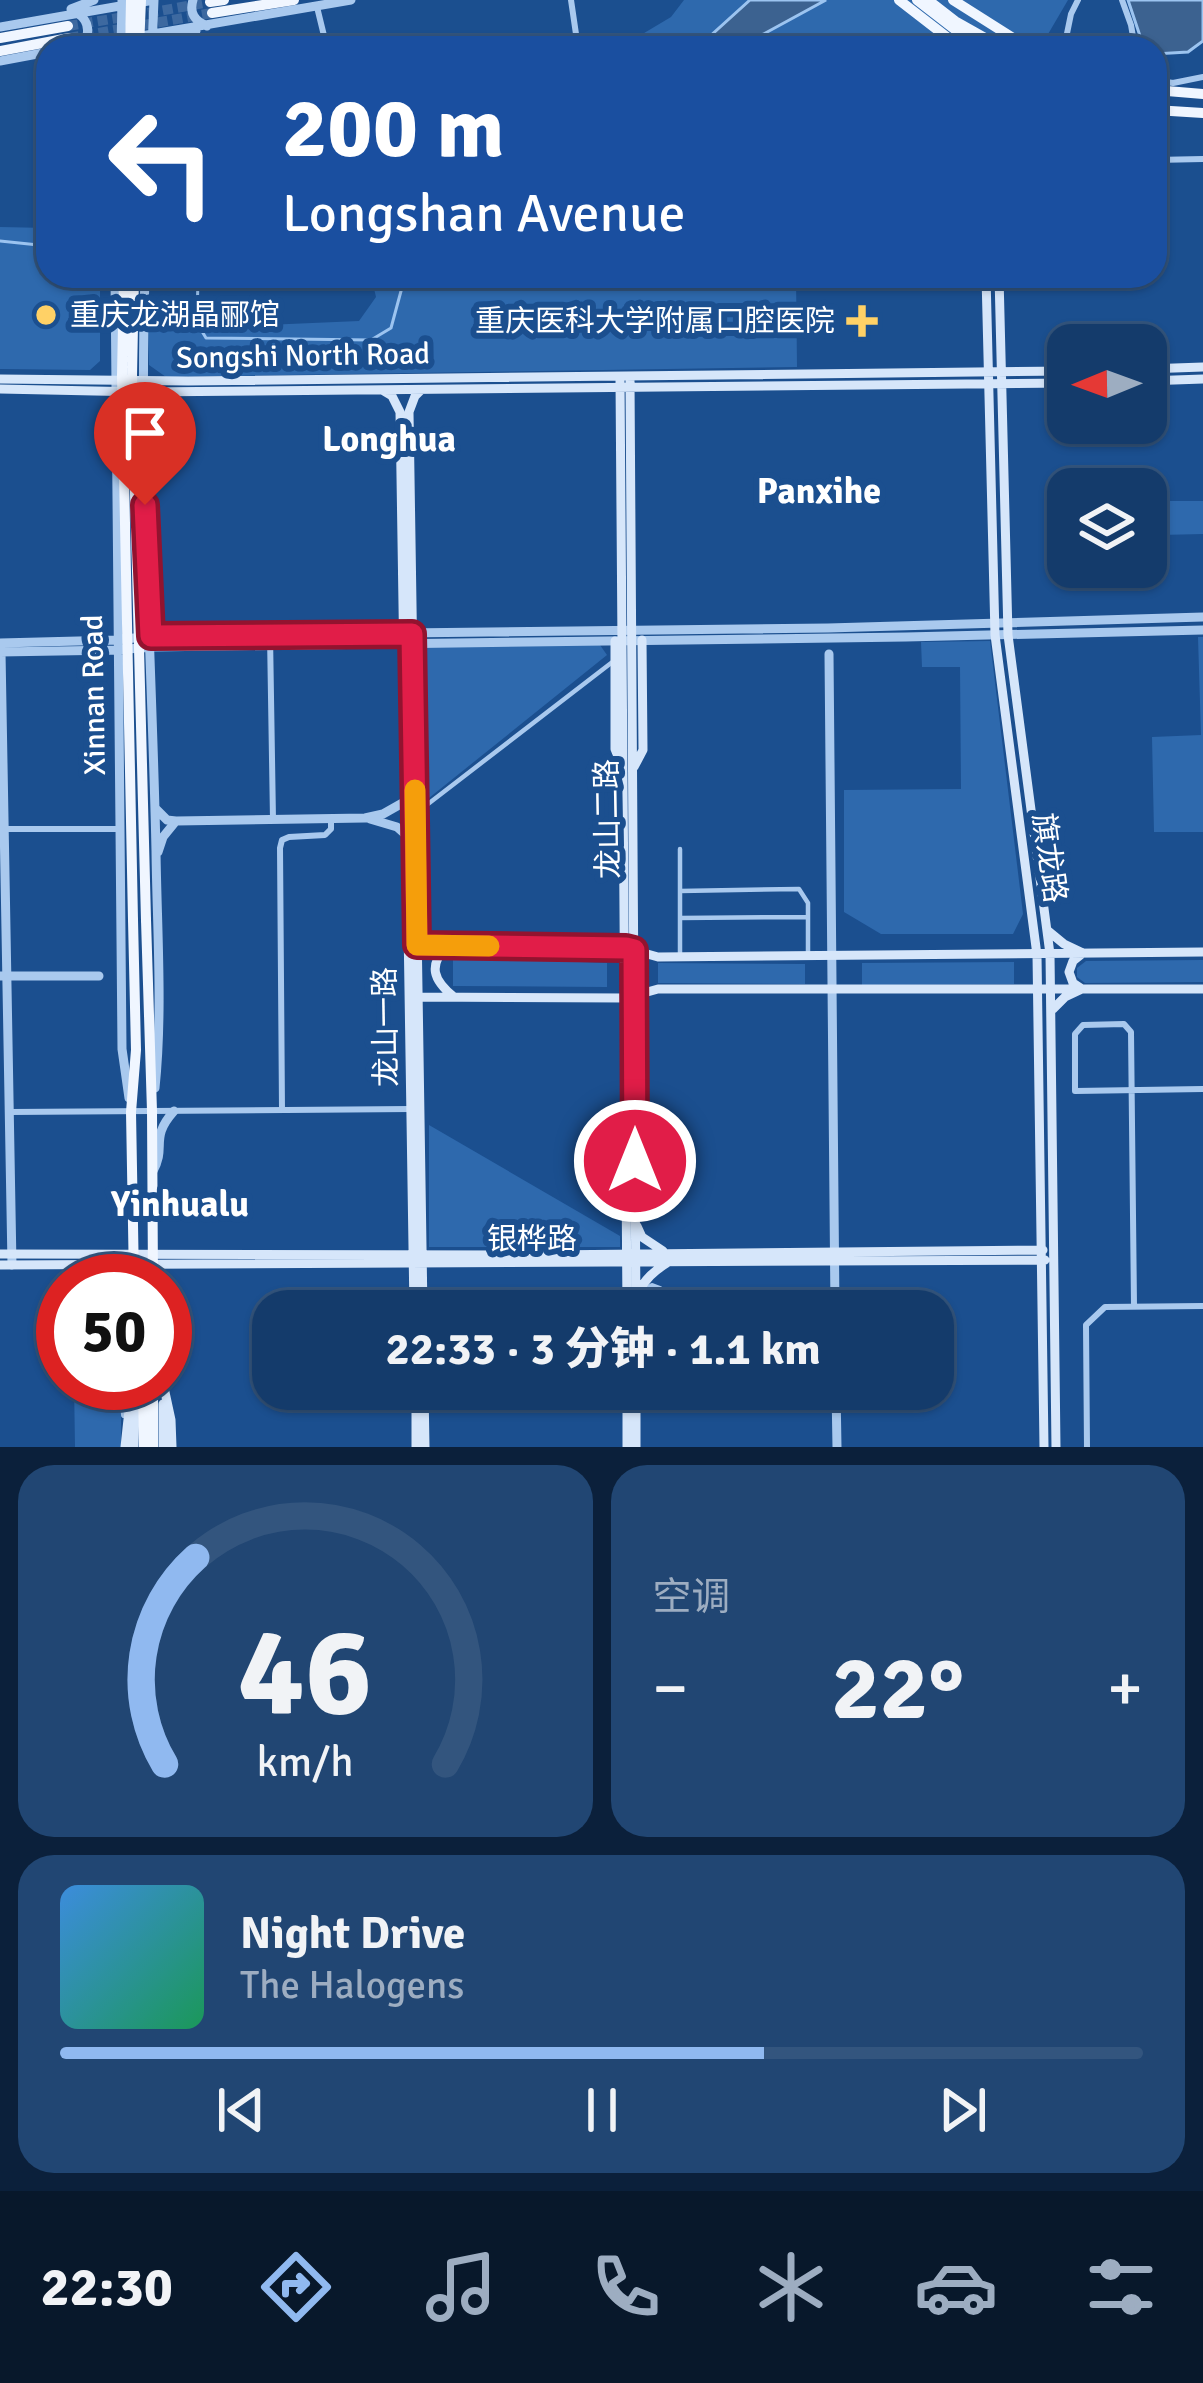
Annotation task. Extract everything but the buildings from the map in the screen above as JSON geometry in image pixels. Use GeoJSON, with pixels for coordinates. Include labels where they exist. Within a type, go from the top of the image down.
{"type":"FeatureCollection","features":[{"type":"Feature","properties":{"kind":"main road"},"geometry":{"type":"LineString","coordinates":[[140,36],[141,0]]}},
{"type":"Feature","properties":{"kind":"main road"},"geometry":{"type":"LineString","coordinates":[[211,8],[224,0]]}},
{"type":"Feature","properties":{"kind":"main road"},"geometry":{"type":"LineString","coordinates":[[211,8],[294,0]]}},
{"type":"Feature","properties":{"kind":"main road"},"geometry":{"type":"LineString","coordinates":[[928,0],[982,36]]}},
{"type":"Feature","properties":{"kind":"main road"},"geometry":{"type":"LineString","coordinates":[[952,0],[1010,36]]}},
{"type":"Feature","properties":{"kind":"main road"},"geometry":{"type":"LineString","coordinates":[[124,36],[125,2]]}},
{"type":"Feature","properties":{"kind":"main road"},"geometry":{"type":"LineString","coordinates":[[908,3],[947,36]]}},
{"type":"Feature","properties":{"kind":"main road"},"geometry":{"type":"LineString","coordinates":[[908,3],[960,36]]}},
{"type":"Feature","properties":{"kind":"main road"},"geometry":{"type":"LineString","coordinates":[[0,38],[36,39]]}},
{"type":"Feature","properties":{"kind":"main road"},"geometry":{"type":"LineString","coordinates":[[0,51],[36,46]]}},
{"type":"Feature","properties":{"kind":"main road"},"geometry":{"type":"LineString","coordinates":[[1167,91],[1203,94]]}},
{"type":"Feature","properties":{"kind":"main road"},"geometry":{"type":"LineString","coordinates":[[1167,111],[1203,113]]}},
{"type":"Feature","properties":{"kind":"main road","name":"Xinnan Road"},"geometry":{"type":"LineString","coordinates":[[120,288],[140,920],[152,1112],[153,1254]]}},
{"type":"Feature","properties":{"kind":"main road","name":"Xinnan Road"},"geometry":{"type":"LineString","coordinates":[[131,1254],[131,1112],[140,920],[134,288]]}},
{"type":"Feature","properties":{"kind":"main road","name":"旗龙路"},"geometry":{"type":"LineString","coordinates":[[986,288],[994,629],[1045,990],[1044,1447]]}},
{"type":"Feature","properties":{"kind":"main road"},"geometry":{"type":"LineString","coordinates":[[999,288],[1008,635],[1051,954],[1045,990],[1051,1014],[1056,1447]]}},
{"type":"Feature","properties":{"kind":"main road"},"geometry":{"type":"LineString","coordinates":[[1167,368],[1203,367]]}},
{"type":"Feature","properties":{"kind":"main road","name":"Songshi North Road"},"geometry":{"type":"LineString","coordinates":[[142,387],[987,379],[1047,373]]}},
{"type":"Feature","properties":{"kind":"main road","name":"Songshi North Road"},"geometry":{"type":"LineString","coordinates":[[1001,378],[1047,381]]}},
{"type":"Feature","properties":{"kind":"main road"},"geometry":{"type":"LineString","coordinates":[[0,379],[115,386]]}},
{"type":"Feature","properties":{"kind":"main road"},"geometry":{"type":"LineString","coordinates":[[1167,380],[1203,379]]}},
{"type":"Feature","properties":{"kind":"main road","name":"Songshi North Road"},"geometry":{"type":"LineString","coordinates":[[115,386],[382,390],[625,381]]}},
{"type":"Feature","properties":{"kind":"main road","name":"龙山二路"},"geometry":{"type":"LineString","coordinates":[[625,381],[632,1258]]}},
{"type":"Feature","properties":{"kind":"main road"},"geometry":{"type":"LineString","coordinates":[[0,389],[115,386]]}},
{"type":"Feature","properties":{"kind":"main road","name":"龙山一路"},"geometry":{"type":"LineString","coordinates":[[413,945],[406,835],[409,412],[423,389]]}},
{"type":"Feature","properties":{"kind":"main road","name":"龙山一路"},"geometry":{"type":"LineString","coordinates":[[382,390],[392,396],[400,412],[416,814],[418,1290]]}},
{"type":"Feature","properties":{"kind":"main road"},"geometry":{"type":"LineString","coordinates":[[627,637],[643,750],[628,772],[615,749],[615,660],[627,637]]}},
{"type":"Feature","properties":{"kind":"main road"},"geometry":{"type":"LineString","coordinates":[[1047,929],[1083,953]]}},
{"type":"Feature","properties":{"kind":"main road"},"geometry":{"type":"LineString","coordinates":[[413,945],[630,949],[658,957],[1203,952]]}},
{"type":"Feature","properties":{"kind":"main road"},"geometry":{"type":"LineString","coordinates":[[447,945],[434,965],[434,976],[454,998]]}},
{"type":"Feature","properties":{"kind":"main road"},"geometry":{"type":"LineString","coordinates":[[1082,989],[1069,972],[1072,961],[1083,953]]}},
{"type":"Feature","properties":{"kind":"main road"},"geometry":{"type":"LineString","coordinates":[[414,997],[630,997],[658,989],[1203,989]]}},
{"type":"Feature","properties":{"kind":"main road"},"geometry":{"type":"LineString","coordinates":[[1051,1014],[1056,1005],[1082,989]]}},
{"type":"Feature","properties":{"kind":"main road","name":"龙山二路"},"geometry":{"type":"LineString","coordinates":[[630,997],[632,1258]]}},
{"type":"Feature","properties":{"kind":"main road"},"geometry":{"type":"LineString","coordinates":[[635,1222],[642,1237],[669,1257],[641,1290]]}},
{"type":"Feature","properties":{"kind":"main road","name":"银桦路"},"geometry":{"type":"LineString","coordinates":[[417,1260],[531,1255],[632,1258]]}},
{"type":"Feature","properties":{"kind":"main road","name":"银桦路"},"geometry":{"type":"LineString","coordinates":[[192,1259],[1054,1255]]}},
{"type":"Feature","properties":{"kind":"main road"},"geometry":{"type":"LineString","coordinates":[[632,1258],[634,1290]]}},
{"type":"Feature","properties":{"kind":"main road","name":"银桦路"},"geometry":{"type":"LineString","coordinates":[[6,1259],[36,1259]]}},
{"type":"Feature","properties":{"kind":"main road"},"geometry":{"type":"LineString","coordinates":[[129,1445],[133,1410]]}},
{"type":"Feature","properties":{"kind":"main road"},"geometry":{"type":"LineString","coordinates":[[141,1410],[148,1447]]}},
{"type":"Feature","properties":{"kind":"main road"},"geometry":{"type":"LineString","coordinates":[[148,1447],[155,1410]]}},
{"type":"Feature","properties":{"kind":"main road"},"geometry":{"type":"LineString","coordinates":[[167,1447],[168,1410]]}},
{"type":"Feature","properties":{"kind":"main road"},"geometry":{"type":"LineString","coordinates":[[420,1410],[421,1447]]}},
{"type":"Feature","properties":{"kind":"main road"},"geometry":{"type":"LineString","coordinates":[[627,1447],[630,1410]]}},
{"type":"Feature","properties":{"kind":"main road"},"geometry":{"type":"LineString","coordinates":[[633,1410],[636,1447]]}},
{"type":"Feature","properties":{"kind":"street"},"geometry":{"type":"LineString","coordinates":[[47,17],[94,0]]}},
{"type":"Feature","properties":{"kind":"street"},"geometry":{"type":"LineString","coordinates":[[0,27],[154,0],[153,35]]}},
{"type":"Feature","properties":{"kind":"street"},"geometry":{"type":"LineString","coordinates":[[193,0],[196,19],[207,26]]}},
{"type":"Feature","properties":{"kind":"street"},"geometry":{"type":"LineString","coordinates":[[150,36],[350,0]]}},
{"type":"Feature","properties":{"kind":"street"},"geometry":{"type":"LineString","coordinates":[[571,0],[577,36]]}},
{"type":"Feature","properties":{"kind":"street"},"geometry":{"type":"LineString","coordinates":[[1066,36],[1078,0]]}},
{"type":"Feature","properties":{"kind":"street"},"geometry":{"type":"LineString","coordinates":[[1122,0],[1133,36]]}},
{"type":"Feature","properties":{"kind":"street"},"geometry":{"type":"LineString","coordinates":[[317,7],[324,36]]}},
{"type":"Feature","properties":{"kind":"street"},"geometry":{"type":"LineString","coordinates":[[77,13],[88,30],[79,36]]}},
{"type":"Feature","properties":{"kind":"street"},"geometry":{"type":"LineString","coordinates":[[186,36],[207,26]]}},
{"type":"Feature","properties":{"kind":"street"},"geometry":{"type":"LineString","coordinates":[[0,61],[36,54]]}},
{"type":"Feature","properties":{"kind":"street"},"geometry":{"type":"LineString","coordinates":[[1167,82],[1203,77]]}},
{"type":"Feature","properties":{"kind":"street"},"geometry":{"type":"LineString","coordinates":[[1167,160],[1203,159]]}},
{"type":"Feature","properties":{"kind":"street","name":"Xinnan Road"},"geometry":{"type":"LineString","coordinates":[[119,288],[115,386],[121,1000],[131,1112]]}},
{"type":"Feature","properties":{"kind":"street","name":"Xinnan Road"},"geometry":{"type":"LineString","coordinates":[[146,288],[142,387],[159,1048],[152,1112]]}},
{"type":"Feature","properties":{"kind":"street"},"geometry":{"type":"LineString","coordinates":[[627,637],[840,638],[994,629],[1007,622],[1203,617]]}},
{"type":"Feature","properties":{"kind":"street"},"geometry":{"type":"LineString","coordinates":[[6,1259],[9,1112],[1,652],[151,642],[1203,630]]}},
{"type":"Feature","properties":{"kind":"street"},"geometry":{"type":"LineString","coordinates":[[818,638],[829,654],[836,1290]]}},
{"type":"Feature","properties":{"kind":"street"},"geometry":{"type":"LineString","coordinates":[[829,654],[840,638]]}},
{"type":"Feature","properties":{"kind":"street"},"geometry":{"type":"LineString","coordinates":[[270,640],[273,820]]}},
{"type":"Feature","properties":{"kind":"street"},"geometry":{"type":"LineString","coordinates":[[0,643],[117,645]]}},
{"type":"Feature","properties":{"kind":"street"},"geometry":{"type":"LineString","coordinates":[[416,814],[615,660]]}},
{"type":"Feature","properties":{"kind":"street"},"geometry":{"type":"LineString","coordinates":[[155,806],[167,820],[176,821],[384,818],[406,801]]}},
{"type":"Feature","properties":{"kind":"street"},"geometry":{"type":"LineString","coordinates":[[384,818],[406,835]]}},
{"type":"Feature","properties":{"kind":"street"},"geometry":{"type":"LineString","coordinates":[[282,1110],[280,848],[289,836],[326,835],[331,819]]}},
{"type":"Feature","properties":{"kind":"street"},"geometry":{"type":"LineString","coordinates":[[156,858],[163,837],[176,821]]}},
{"type":"Feature","properties":{"kind":"street"},"geometry":{"type":"LineString","coordinates":[[5,830],[120,829]]}},
{"type":"Feature","properties":{"kind":"street"},"geometry":{"type":"LineString","coordinates":[[680,849],[680,957]]}},
{"type":"Feature","properties":{"kind":"street"},"geometry":{"type":"LineString","coordinates":[[680,891],[799,889],[808,903],[808,957]]}},
{"type":"Feature","properties":{"kind":"street"},"geometry":{"type":"LineString","coordinates":[[680,918],[808,917]]}},
{"type":"Feature","properties":{"kind":"street"},"geometry":{"type":"LineString","coordinates":[[4,976],[99,976],[121,951]]}},
{"type":"Feature","properties":{"kind":"street"},"geometry":{"type":"LineString","coordinates":[[99,976],[121,1000]]}},
{"type":"Feature","properties":{"kind":"street"},"geometry":{"type":"LineString","coordinates":[[1134,1306],[1131,1090],[1131,1032],[1124,1024],[1083,1024],[1075,1034],[1075,1090],[1131,1090],[1203,1089]]}},
{"type":"Feature","properties":{"kind":"street"},"geometry":{"type":"LineString","coordinates":[[9,1112],[416,1109]]}},
{"type":"Feature","properties":{"kind":"street"},"geometry":{"type":"LineString","coordinates":[[153,1172],[158,1134],[174,1111]]}},
{"type":"Feature","properties":{"kind":"street"},"geometry":{"type":"LineString","coordinates":[[530,1235],[531,1255]]}},
{"type":"Feature","properties":{"kind":"street"},"geometry":{"type":"LineString","coordinates":[[645,1290],[660,1289]]}},
{"type":"Feature","properties":{"kind":"street"},"geometry":{"type":"LineString","coordinates":[[1088,1447],[1086,1325],[1106,1307],[1203,1306]]}},
{"type":"Feature","properties":{"kind":"street"},"geometry":{"type":"LineString","coordinates":[[125,1410],[129,1445]]}},
{"type":"Feature","properties":{"kind":"street"},"geometry":{"type":"LineString","coordinates":[[836,1410],[837,1447]]}},
{"type":"Feature","properties":{"kind":"shaded area"},"geometry":{"type":"Polygon","coordinates":[[[684,0],[1068,0],[1047,36],[639,36],[671,17],[684,0]]]}},
{"type":"Feature","properties":{"kind":"shaded area"},"geometry":{"type":"Polygon","coordinates":[[[750,0],[826,0],[760,36],[710,36],[750,0]]]}},
{"type":"Feature","properties":{"kind":"shaded area"},"geometry":{"type":"Polygon","coordinates":[[[1128,0],[1203,0],[1203,41],[1188,52],[1167,53],[1167,36],[1140,36],[1128,0]]]}},
{"type":"Feature","properties":{"kind":"shaded area"},"geometry":{"type":"Polygon","coordinates":[[[0,227],[36,228],[36,288],[100,288],[100,361],[90,370],[0,369],[0,227]]]}},
{"type":"Feature","properties":{"kind":"shaded area"},"geometry":{"type":"Polygon","coordinates":[[[374,288],[796,288],[797,367],[166,377],[149,365],[148,330],[359,321],[376,297],[374,288]]]}},
{"type":"Feature","properties":{"kind":"shaded area"},"geometry":{"type":"Polygon","coordinates":[[[1167,501],[1203,501],[1203,534],[1167,535],[1167,501]]]}},
{"type":"Feature","properties":{"kind":"shaded area"},"geometry":{"type":"Polygon","coordinates":[[[1198,637],[1203,637],[1203,832],[1154,832],[1152,737],[1201,735],[1198,637]]]}},
{"type":"Feature","properties":{"kind":"shaded area"},"geometry":{"type":"Polygon","coordinates":[[[990,641],[1023,914],[1013,934],[881,934],[844,912],[844,790],[961,789],[960,667],[922,667],[921,642],[990,641]]]}},
{"type":"Feature","properties":{"kind":"shaded area"},"geometry":{"type":"Polygon","coordinates":[[[600,645],[607,655],[419,806],[416,647],[600,645]]]}},
{"type":"Feature","properties":{"kind":"shaded area"},"geometry":{"type":"Polygon","coordinates":[[[453,952],[582,952],[582,962],[607,963],[607,987],[453,986],[453,952]]]}},
{"type":"Feature","properties":{"kind":"shaded area"},"geometry":{"type":"Polygon","coordinates":[[[1203,960],[1203,982],[1085,983],[1077,977],[1077,968],[1086,961],[1203,960]]]}},
{"type":"Feature","properties":{"kind":"shaded area"},"geometry":{"type":"Polygon","coordinates":[[[1014,962],[1014,984],[862,985],[862,963],[1014,962]]]}},
{"type":"Feature","properties":{"kind":"shaded area"},"geometry":{"type":"Polygon","coordinates":[[[658,963],[805,964],[805,984],[658,983],[658,963]]]}},
{"type":"Feature","properties":{"kind":"shaded area"},"geometry":{"type":"Polygon","coordinates":[[[429,1125],[620,1236],[620,1247],[429,1247],[429,1125]]]}},
{"type":"Feature","properties":{"kind":"shaded area"},"geometry":{"type":"Polygon","coordinates":[[[74,1410],[121,1410],[121,1447],[75,1447],[74,1410]]]}},
{"type":"Feature","properties":{"kind":"waterway"},"geometry":{"type":"LineString","coordinates":[[0,241],[36,245]]}},
{"type":"Feature","properties":{"kind":"waterway"},"geometry":{"type":"LineString","coordinates":[[198,288],[197,323],[206,338],[371,340],[391,328],[402,288]]}},
{"type":"Feature","properties":{"kind":"tunnel"},"geometry":{"type":"LineString","coordinates":[[148,13],[210,2]]}},
{"type":"Feature","properties":{"kind":"tunnel"},"geometry":{"type":"LineString","coordinates":[[80,36],[212,13]]}},
{"type":"Feature","properties":{"kind":"tunnel"},"geometry":{"type":"LineString","coordinates":[[68,26],[130,16]]}},
{"type":"Feature","properties":{"kind":"slow traffic"},"geometry":{"type":"LineString","coordinates":[[415,790],[417,945],[489,946]]}},
{"type":"Feature","properties":{"kind":"place","name":"重庆龙湖晶郦馆"},"geometry":{"type":"Point","coordinates":[46,315]}},
{"type":"Feature","properties":{"kind":"place","name":"重庆医科大学附属口腔医院"},"geometry":{"type":"Point","coordinates":[862,321]}},
{"type":"Feature","properties":{"kind":"district","name":"Longhua"},"geometry":{"type":"Point","coordinates":[389,439]}},
{"type":"Feature","properties":{"kind":"district","name":"Panxihe"},"geometry":{"type":"Point","coordinates":[819,491]}},
{"type":"Feature","properties":{"kind":"district","name":"Yinhualu"},"geometry":{"type":"Point","coordinates":[180,1204]}},
{"type":"Feature","properties":{"kind":"route"},"geometry":{"type":"LineString","coordinates":[[145,505],[151,636],[412,634],[417,945],[634,950],[635,1161]]}}]}
